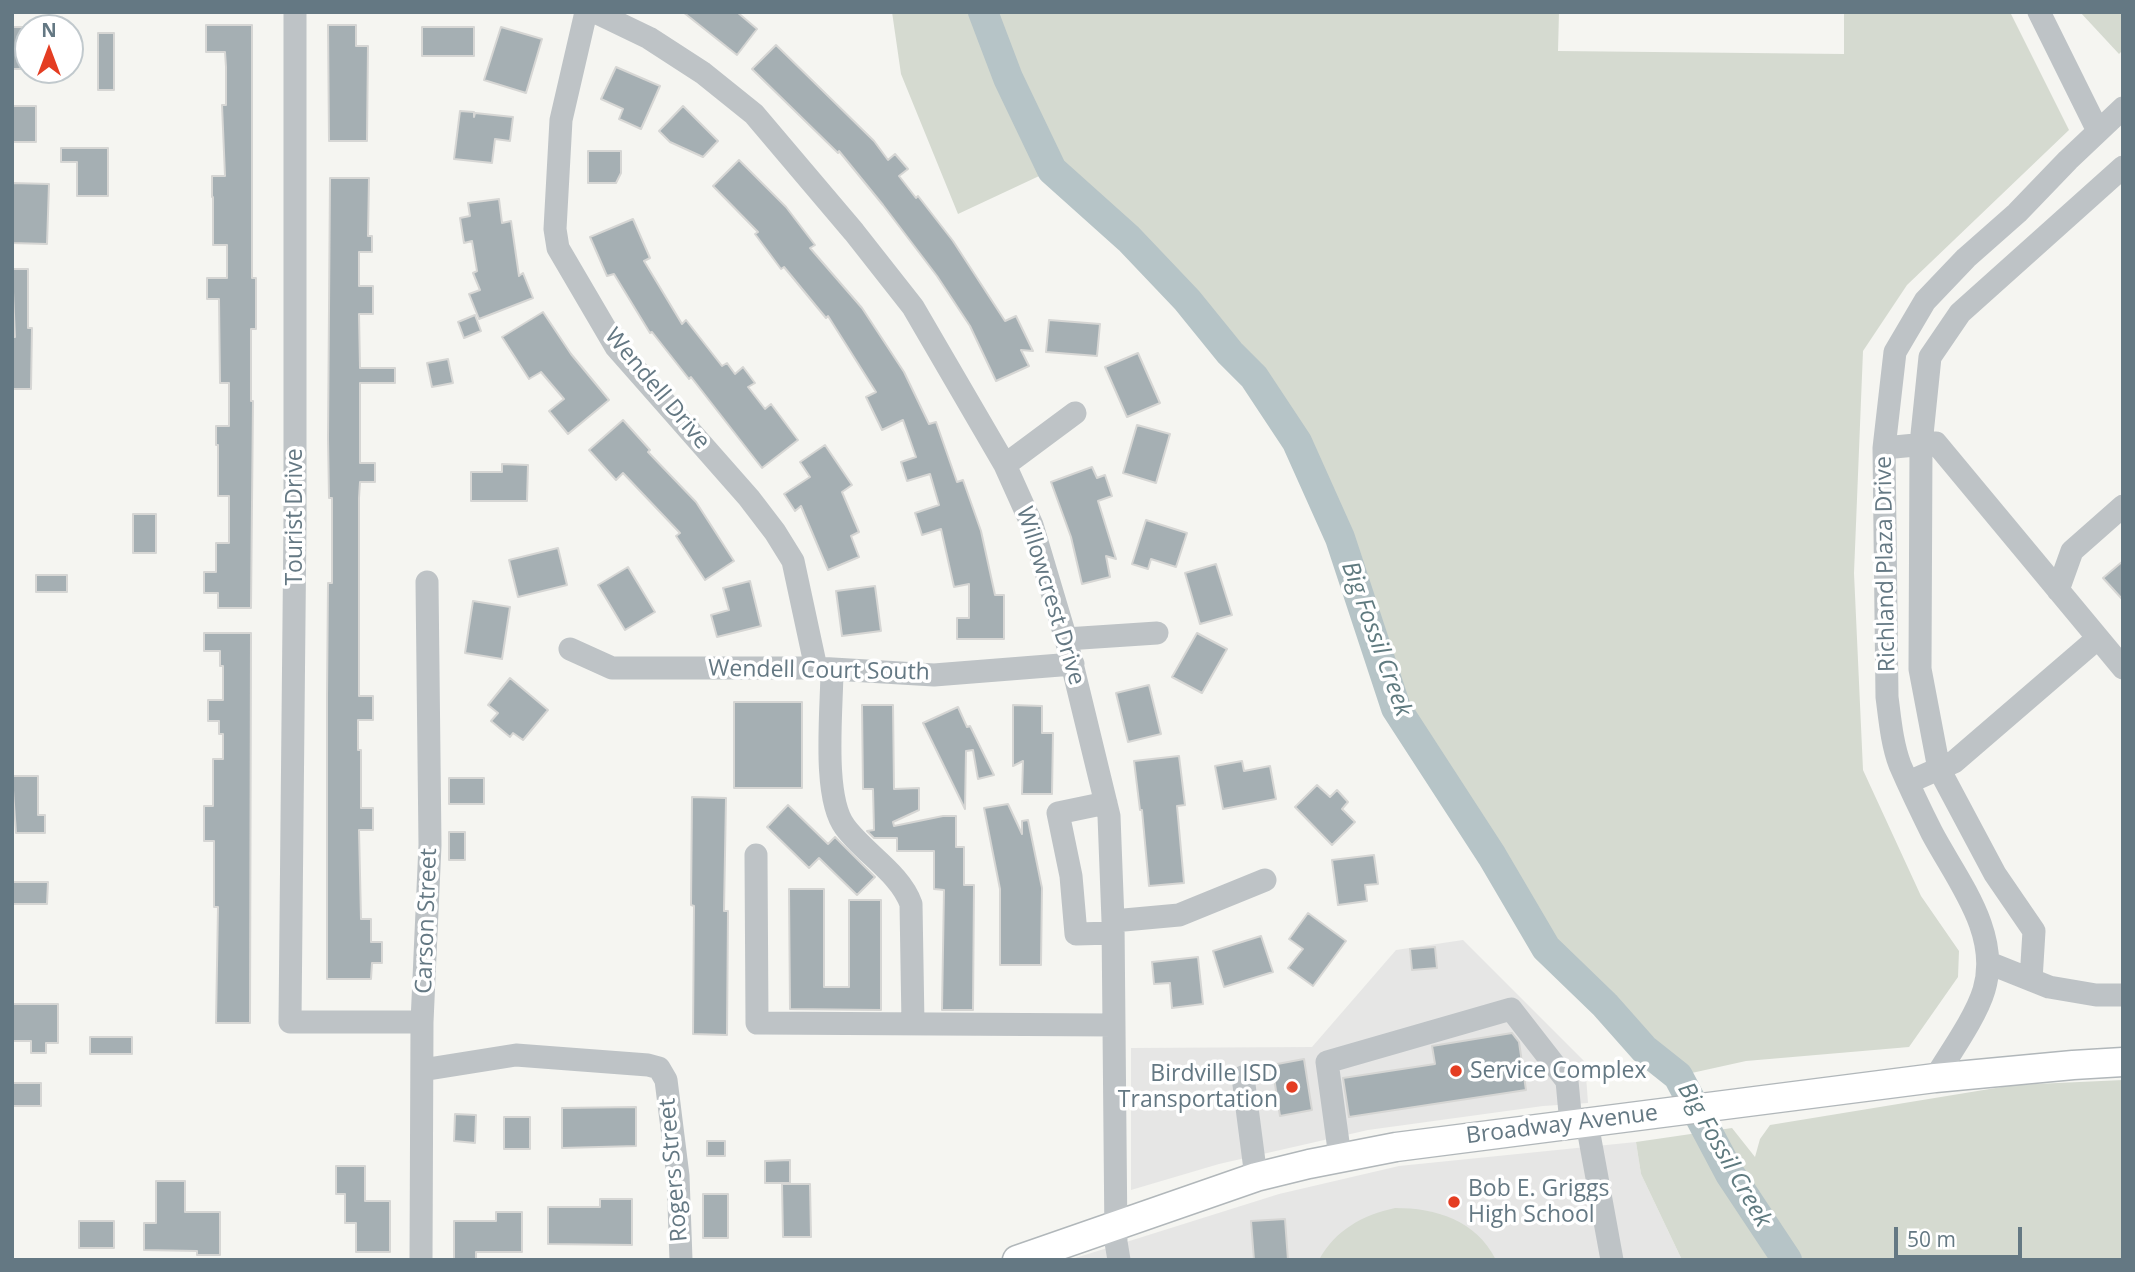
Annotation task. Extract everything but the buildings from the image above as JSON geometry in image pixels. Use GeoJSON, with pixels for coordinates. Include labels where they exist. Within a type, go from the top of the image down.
{"type":"FeatureCollection","features":[{"type":"Feature","properties":{"kind":"main road","name":"Broadway Avenue"},"geometry":{"type":"LineString","coordinates":[[1017,1260],[1256,1177],[1340,1157],[1442,1139],[1935,1078],[2123,1062]]}},
{"type":"Feature","properties":{"kind":"street","name":"Tourist Drive"},"geometry":{"type":"LineString","coordinates":[[295,12],[295,519],[290,1022],[422,1022]]}},
{"type":"Feature","properties":{"kind":"street","name":"Wendell Drive"},"geometry":{"type":"LineString","coordinates":[[586,12],[561,120],[555,229],[558,248],[616,346],[749,498],[793,561],[824,668],[831,778],[836,810],[846,829],[908,894],[912,911],[912,1024]]}},
{"type":"Feature","properties":{"kind":"street","name":"Willowcrest Drive"},"geometry":{"type":"LineString","coordinates":[[595,12],[649,38],[703,73],[754,114],[914,307],[1004,465],[1032,525],[1073,664],[1109,816],[1116,1224],[1119,1260]]}},
{"type":"Feature","properties":{"kind":"street"},"geometry":{"type":"LineString","coordinates":[[2039,12],[2098,131]]}},
{"type":"Feature","properties":{"kind":"street","name":"Richland Plaza Drive"},"geometry":{"type":"LineString","coordinates":[[1935,1078],[1984,991],[1989,963],[1974,910],[1933,834],[1897,753],[1887,697],[1884,449],[1895,352],[1925,302],[1966,258],[2017,213],[2123,108]]}},
{"type":"Feature","properties":{"kind":"street"},"geometry":{"type":"LineString","coordinates":[[2031,980],[2034,931],[1995,874],[1939,769],[1920,669],[1922,444],[1930,357],[1960,313],[2123,167]]}},
{"type":"Feature","properties":{"kind":"street"},"geometry":{"type":"LineString","coordinates":[[1004,465],[1075,413]]}},
{"type":"Feature","properties":{"kind":"street"},"geometry":{"type":"LineString","coordinates":[[1884,449],[1937,443],[2123,668]]}},
{"type":"Feature","properties":{"kind":"street"},"geometry":{"type":"LineString","coordinates":[[2058,590],[2072,551],[2123,506]]}},
{"type":"Feature","properties":{"kind":"street","name":"Carson Street"},"geometry":{"type":"LineString","coordinates":[[421,1260],[422,1022],[430,845],[427,582]]}},
{"type":"Feature","properties":{"kind":"street"},"geometry":{"type":"LineString","coordinates":[[1066,639],[1157,634]]}},
{"type":"Feature","properties":{"kind":"street"},"geometry":{"type":"LineString","coordinates":[[1909,782],[1954,762],[2098,638]]}},
{"type":"Feature","properties":{"kind":"street","name":"Wendell Court South"},"geometry":{"type":"LineString","coordinates":[[570,649],[612,668],[824,668],[934,675],[1073,664]]}},
{"type":"Feature","properties":{"kind":"street"},"geometry":{"type":"LineString","coordinates":[[1106,803],[1058,813],[1071,876],[1076,934],[1179,915],[1265,880]]}},
{"type":"Feature","properties":{"kind":"street"},"geometry":{"type":"LineString","coordinates":[[756,855],[757,1023],[1114,1025]]}},
{"type":"Feature","properties":{"kind":"street"},"geometry":{"type":"LineString","coordinates":[[1989,963],[2049,987],[2096,995],[2123,995]]}},
{"type":"Feature","properties":{"kind":"street"},"geometry":{"type":"LineString","coordinates":[[1340,1157],[1326,1062],[1511,1009],[1567,1081],[1612,1260]]}},
{"type":"Feature","properties":{"kind":"street","name":"Rogers Street"},"geometry":{"type":"LineString","coordinates":[[422,1070],[516,1055],[659,1068],[666,1080],[678,1176],[681,1260]]}},
{"type":"Feature","properties":{"kind":"street"},"geometry":{"type":"LineString","coordinates":[[1243,1077],[1256,1177]]}},
{"type":"Feature","properties":{"kind":"shaded area"},"geometry":{"type":"Polygon","coordinates":[[[892,12],[1559,12],[1558,51],[1844,54],[1844,12],[2010,12],[2069,130],[1907,285],[1863,351],[1854,573],[1863,770],[1921,896],[1959,951],[1958,977],[1909,1047],[1746,1061],[1678,1076],[1546,948],[1492,856],[1396,708],[1340,538],[1297,442],[1255,377],[1230,353],[1187,300],[1129,239],[1052,170],[958,214],[901,74],[892,12]]]}},
{"type":"Feature","properties":{"kind":"shaded area"},"geometry":{"type":"Polygon","coordinates":[[[2080,12],[2123,12],[2123,50],[2119,54],[2080,12]]]}},
{"type":"Feature","properties":{"kind":"shaded area"},"geometry":{"type":"Polygon","coordinates":[[[1463,940],[1585,1062],[1588,1103],[1543,1106],[1368,1130],[1219,1164],[1131,1190],[1131,1048],[1312,1047],[1396,950],[1463,940]]]}},
{"type":"Feature","properties":{"kind":"shaded area"},"geometry":{"type":"Polygon","coordinates":[[[2123,1080],[2123,1260],[1682,1260],[1641,1174],[1636,1142],[1732,1128],[1755,1157],[1760,1139],[1770,1125],[2014,1085],[2123,1080]]]}},
{"type":"Feature","properties":{"kind":"shaded area","name":"Bob E. Griggs High School"},"geometry":{"type":"Polygon","coordinates":[[[1636,1142],[1641,1174],[1682,1260],[1069,1260],[1279,1194],[1399,1166],[1636,1142]]]}},
{"type":"Feature","properties":{"kind":"shaded area"},"geometry":{"type":"Polygon","coordinates":[[[1395,1208],[1425,1210],[1453,1219],[1478,1235],[1496,1260],[1319,1260],[1333,1240],[1351,1225],[1395,1208]]]}},
{"type":"Feature","properties":{"kind":"waterway","name":"Big Fossil Creek"},"geometry":{"type":"LineString","coordinates":[[983,12],[1008,78],[1052,170],[1129,239],[1187,300],[1230,353],[1254,377],[1297,442],[1340,538],[1396,708],[1492,856],[1546,948],[1605,1005],[1644,1049],[1678,1076],[1730,1174],[1787,1260]]}},
{"type":"Feature","properties":{"kind":"place","name":"Service Complex"},"geometry":{"type":"Point","coordinates":[1456,1071]}},
{"type":"Feature","properties":{"kind":"place","name":"Birdville ISD Transportation"},"geometry":{"type":"Point","coordinates":[1292,1087]}},
{"type":"Feature","properties":{"kind":"place","name":"Bob E. Griggs High School"},"geometry":{"type":"Point","coordinates":[1454,1202]}}]}
